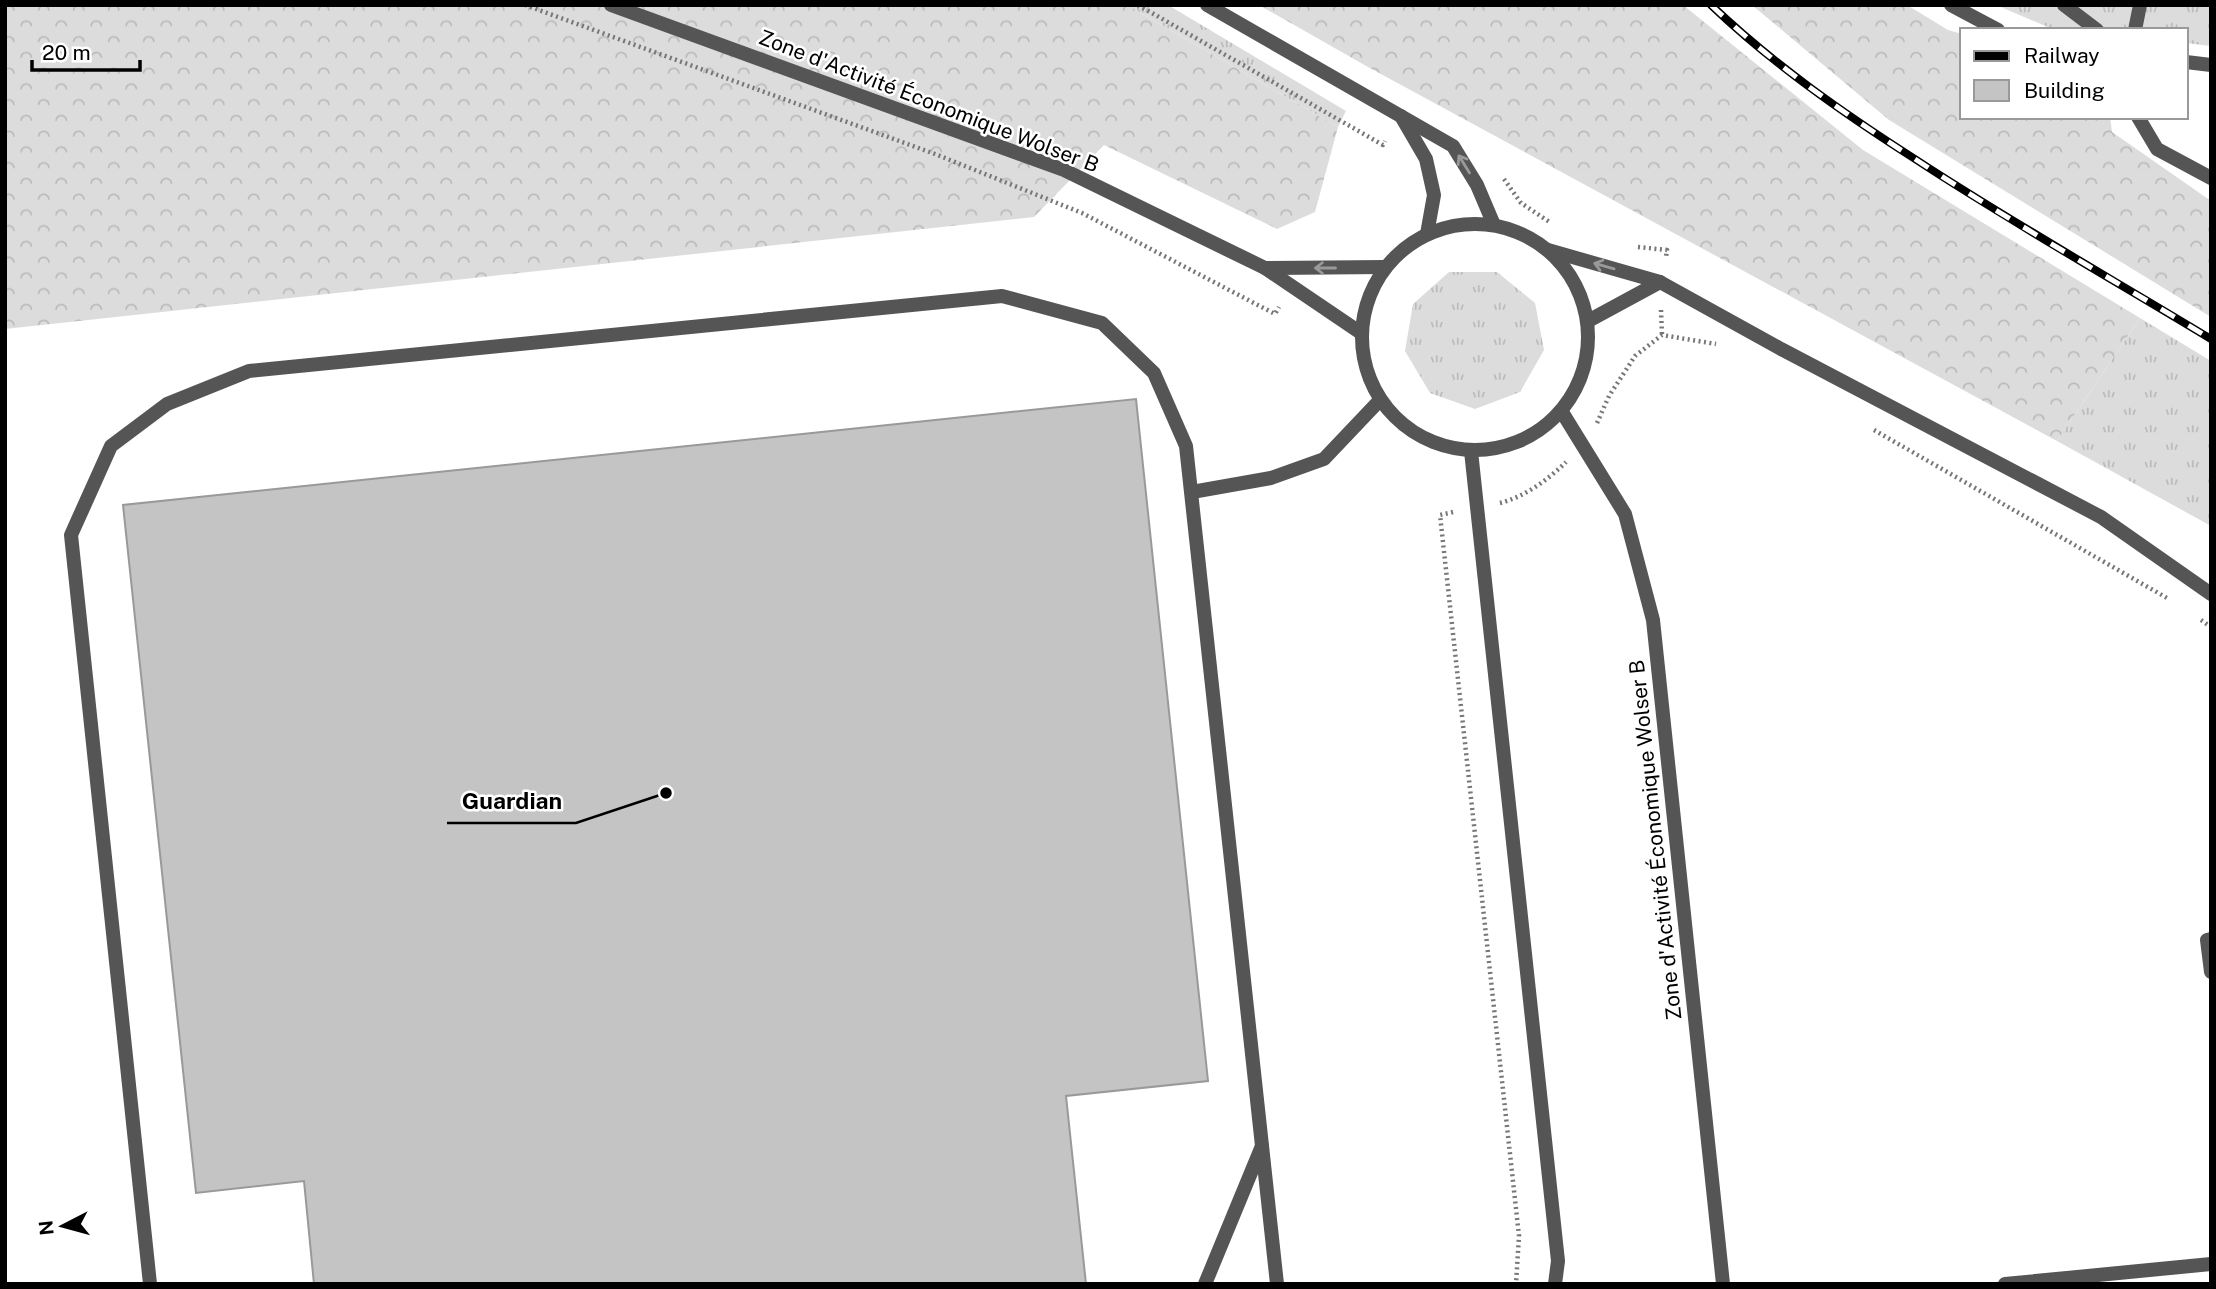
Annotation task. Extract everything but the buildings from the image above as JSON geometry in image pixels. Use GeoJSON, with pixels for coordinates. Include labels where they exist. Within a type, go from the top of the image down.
{"type":"FeatureCollection","features":[{"type":"Feature","properties":{"kind":"lane","name":"Zone d'Activité Économique Wolser B"},"geometry":{"type":"LineString","coordinates":[[611,5],[1064,170],[1265,268],[1361,333]]}},
{"type":"Feature","properties":{"kind":"lane"},"geometry":{"type":"LineString","coordinates":[[1207,5],[1452,146],[1477,185],[1494,225]]}},
{"type":"Feature","properties":{"kind":"lane"},"geometry":{"type":"LineString","coordinates":[[1951,5],[1994,28]]}},
{"type":"Feature","properties":{"kind":"lane"},"geometry":{"type":"LineString","coordinates":[[2064,5],[2094,28]]}},
{"type":"Feature","properties":{"kind":"lane"},"geometry":{"type":"LineString","coordinates":[[2135,28],[2140,5]]}},
{"type":"Feature","properties":{"kind":"lane"},"geometry":{"type":"LineString","coordinates":[[2188,62],[2211,65]]}},
{"type":"Feature","properties":{"kind":"lane"},"geometry":{"type":"LineString","coordinates":[[1401,115],[1426,159],[1434,195],[1427,234]]}},
{"type":"Feature","properties":{"kind":"lane"},"geometry":{"type":"LineString","coordinates":[[2139,119],[2157,149],[2211,177]]}},
{"type":"Feature","properties":{"kind":"lane"},"geometry":{"type":"LineString","coordinates":[[1460,224],[1494,225],[1523,233],[1548,250],[1575,282],[1588,321],[1588,354],[1579,384],[1562,412],[1536,434],[1505,448],[1471,452],[1436,444],[1404,426],[1380,400],[1366,368],[1361,333],[1368,298],[1385,267],[1404,248],[1427,234],[1460,224]]}},
{"type":"Feature","properties":{"kind":"lane"},"geometry":{"type":"LineString","coordinates":[[1548,250],[1660,282],[1781,349],[2101,517],[2211,594]]}},
{"type":"Feature","properties":{"kind":"lane","name":"Zone d'Activité Économique Wolser B"},"geometry":{"type":"LineString","coordinates":[[1265,268],[1385,267]]}},
{"type":"Feature","properties":{"kind":"lane"},"geometry":{"type":"LineString","coordinates":[[1588,321],[1660,282]]}},
{"type":"Feature","properties":{"kind":"lane"},"geometry":{"type":"LineString","coordinates":[[150,1284],[71,535],[111,446],[167,404],[249,371],[1002,296],[1102,323],[1154,373],[1186,446],[1277,1284]]}},
{"type":"Feature","properties":{"kind":"lane"},"geometry":{"type":"LineString","coordinates":[[1192,492],[1271,478],[1324,459],[1380,400]]}},
{"type":"Feature","properties":{"kind":"lane","name":"Zone d'Activité Économique Wolser B"},"geometry":{"type":"LineString","coordinates":[[1562,412],[1625,514],[1653,620],[1723,1284]]}},
{"type":"Feature","properties":{"kind":"lane"},"geometry":{"type":"LineString","coordinates":[[1471,452],[1558,1261],[1555,1284]]}},
{"type":"Feature","properties":{"kind":"lane"},"geometry":{"type":"LineString","coordinates":[[2211,939],[2207,940],[2211,972]]}},
{"type":"Feature","properties":{"kind":"lane"},"geometry":{"type":"LineString","coordinates":[[1205,1284],[1262,1145]]}},
{"type":"Feature","properties":{"kind":"lane"},"geometry":{"type":"LineString","coordinates":[[2005,1284],[2211,1264]]}},
{"type":"Feature","properties":{"kind":"path"},"geometry":{"type":"LineString","coordinates":[[525,5],[935,154],[1082,214],[1275,314],[1292,286]]}},
{"type":"Feature","properties":{"kind":"path"},"geometry":{"type":"LineString","coordinates":[[1662,335],[1722,345]]}},
{"type":"Feature","properties":{"kind":"path"},"geometry":{"type":"LineString","coordinates":[[1870,428],[2178,604]]}},
{"type":"Feature","properties":{"kind":"path"},"geometry":{"type":"LineString","coordinates":[[2200,619],[2211,627]]}},
{"type":"Feature","properties":{"kind":"green space"},"geometry":{"type":"Polygon","coordinates":[[[5,5],[1127,5],[1338,127],[1315,212],[1277,229],[1104,145],[1034,217],[5,329],[5,5]]]}},
{"type":"Feature","properties":{"kind":"green space"},"geometry":{"type":"Polygon","coordinates":[[[1127,5],[1168,5],[1346,111],[1338,127],[1127,5]]]}},
{"type":"Feature","properties":{"kind":"green space"},"geometry":{"type":"Polygon","coordinates":[[[1259,5],[1683,5],[1863,150],[2140,318],[2057,441],[1368,67],[1259,5]]]}},
{"type":"Feature","properties":{"kind":"green space"},"geometry":{"type":"Polygon","coordinates":[[[1752,5],[1907,5],[1948,30],[1960,33],[1960,119],[2110,119],[2112,132],[2211,201],[2211,317],[1889,120],[1752,5]]]}},
{"type":"Feature","properties":{"kind":"green space"},"geometry":{"type":"Polygon","coordinates":[[[1996,5],[2211,5],[2211,46],[2188,43],[2188,28],[2050,28],[1996,5]]]}},
{"type":"Feature","properties":{"kind":"green space"},"geometry":{"type":"Polygon","coordinates":[[[1449,272],[1497,272],[1535,303],[1544,350],[1520,392],[1475,409],[1430,393],[1405,351],[1413,304],[1449,272]]]}},
{"type":"Feature","properties":{"kind":"green space"},"geometry":{"type":"Polygon","coordinates":[[[2140,318],[2211,361],[2211,526],[2057,441],[2140,318]]]}},
{"type":"Feature","properties":{"kind":"railway"},"geometry":{"type":"LineString","coordinates":[[1711,5],[1784,68],[1861,124],[1988,205],[2211,339]]}},
{"type":"Feature","properties":{"kind":"place","name":"Guardian"},"geometry":{"type":"Point","coordinates":[666,793]}}]}
